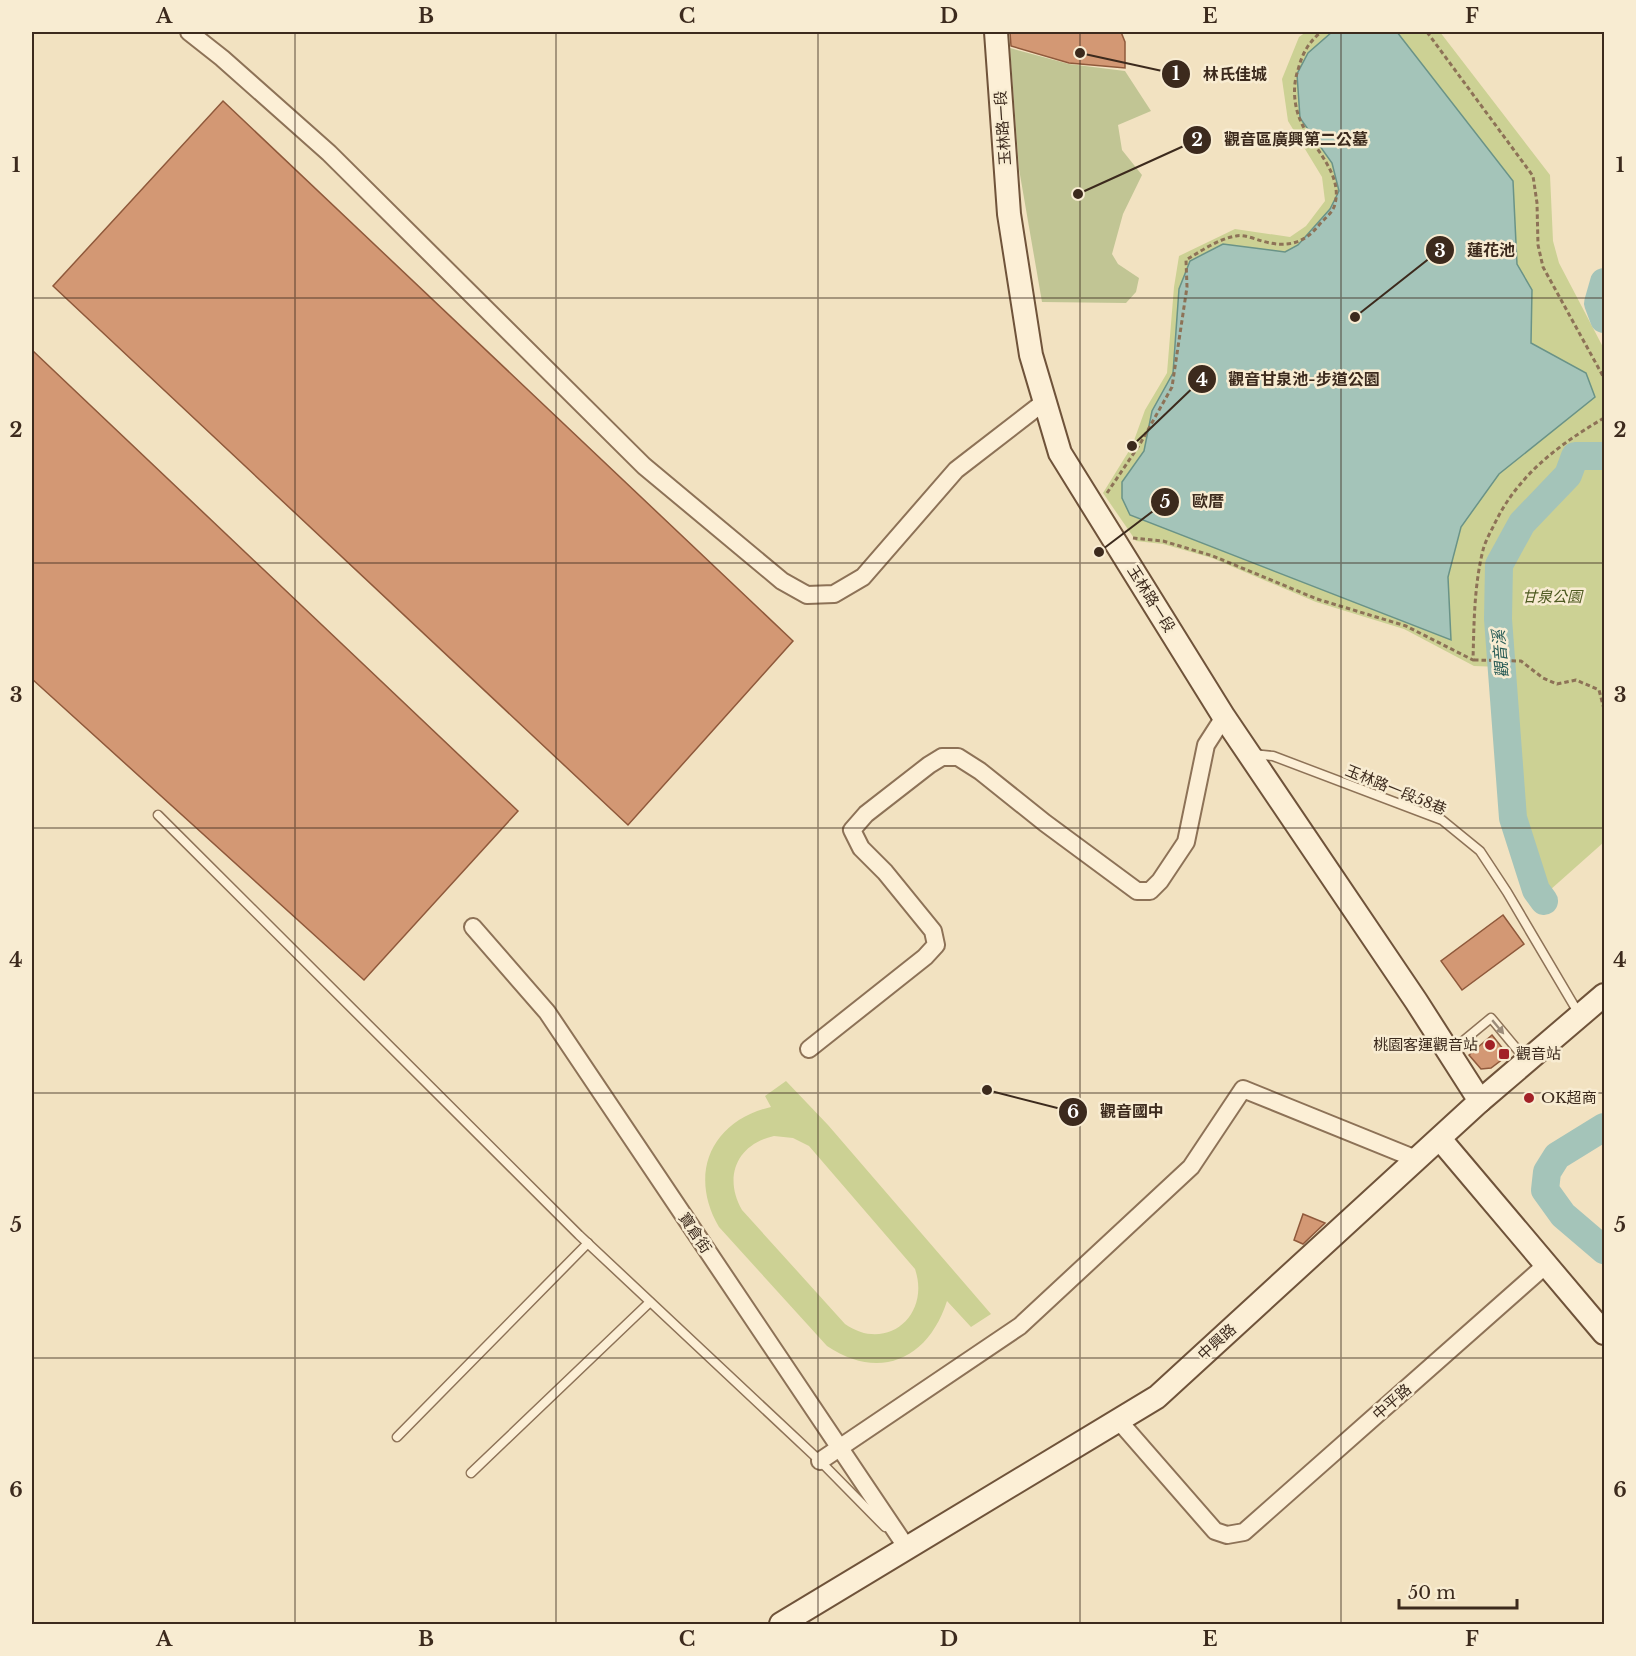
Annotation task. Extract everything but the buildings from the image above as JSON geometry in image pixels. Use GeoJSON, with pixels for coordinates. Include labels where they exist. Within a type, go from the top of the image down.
{"type":"FeatureCollection","features":[{"type":"Feature","properties":{"kind":"street"},"geometry":{"type":"LineString","coordinates":[[189,32],[222,58],[329,153],[644,466],[782,581],[807,595],[834,594],[863,577],[956,470],[1044,402]]}},
{"type":"Feature","properties":{"kind":"street","name":"玉林路一段"},"geometry":{"type":"LineString","coordinates":[[996,32],[1009,214],[1030,355],[1060,453],[1224,717],[1450,1052],[1480,1101]]}},
{"type":"Feature","properties":{"kind":"street"},"geometry":{"type":"LineString","coordinates":[[809,1049],[925,957],[936,945],[933,931],[885,872],[861,848],[855,838],[852,830],[866,814],[942,757],[958,757],[980,771],[1045,823],[1137,891],[1150,891],[1160,881],[1186,843],[1206,745],[1224,717]]}},
{"type":"Feature","properties":{"kind":"street","name":"寶倉街"},"geometry":{"type":"LineString","coordinates":[[473,927],[547,1012],[907,1548]]}},
{"type":"Feature","properties":{"kind":"street","name":"中興路"},"geometry":{"type":"LineString","coordinates":[[781,1624],[1157,1397],[1480,1101],[1605,995]]}},
{"type":"Feature","properties":{"kind":"street"},"geometry":{"type":"LineString","coordinates":[[820,1461],[1020,1326],[1191,1167],[1243,1089],[1416,1160]]}},
{"type":"Feature","properties":{"kind":"street"},"geometry":{"type":"LineString","coordinates":[[1440,1139],[1605,1333]]}},
{"type":"Feature","properties":{"kind":"street","name":"中平路"},"geometry":{"type":"LineString","coordinates":[[1119,1421],[1215,1531],[1227,1535],[1244,1532],[1548,1264]]}},
{"type":"Feature","properties":{"kind":"lane","name":"玉林路一段58巷"},"geometry":{"type":"LineString","coordinates":[[1250,753],[1273,756],[1442,820],[1480,851],[1507,892],[1579,1015]]}},
{"type":"Feature","properties":{"kind":"lane"},"geometry":{"type":"LineString","coordinates":[[158,815],[588,1243],[820,1461],[907,1548]]}},
{"type":"Feature","properties":{"kind":"lane"},"geometry":{"type":"LineString","coordinates":[[1450,1052],[1491,1018],[1527,1061]]}},
{"type":"Feature","properties":{"kind":"lane"},"geometry":{"type":"LineString","coordinates":[[397,1437],[588,1243]]}},
{"type":"Feature","properties":{"kind":"lane"},"geometry":{"type":"LineString","coordinates":[[471,1473],[650,1302]]}},
{"type":"Feature","properties":{"kind":"path"},"geometry":{"type":"LineString","coordinates":[[1108,491],[1140,444],[1172,387],[1187,287],[1186,260],[1209,246],[1236,236],[1278,244],[1295,244],[1315,231],[1335,204],[1336,190],[1333,176],[1301,123],[1294,90],[1294,80],[1302,56],[1310,42],[1321,32]]}},
{"type":"Feature","properties":{"kind":"path"},"geometry":{"type":"LineString","coordinates":[[1427,32],[1533,176],[1537,203],[1538,245],[1544,267],[1605,378]]}},
{"type":"Feature","properties":{"kind":"path"},"geometry":{"type":"LineString","coordinates":[[1473,660],[1475,611],[1483,548],[1497,518],[1521,481],[1554,452],[1605,418]]}},
{"type":"Feature","properties":{"kind":"path"},"geometry":{"type":"LineString","coordinates":[[1117,542],[1136,538],[1163,541],[1213,556],[1317,599],[1406,626],[1473,660],[1521,661],[1543,678],[1557,684],[1576,680],[1599,690],[1605,709]]}},
{"type":"Feature","properties":{"kind":"green space","name":"甘泉公園"},"geometry":{"type":"Polygon","coordinates":[[[1306,32],[1440,32],[1550,175],[1553,241],[1559,263],[1604,349],[1604,842],[1541,898],[1513,818],[1501,667],[1474,666],[1404,629],[1316,602],[1212,558],[1163,544],[1136,541],[1103,493],[1132,446],[1145,410],[1167,373],[1174,287],[1179,256],[1235,229],[1290,237],[1306,226],[1325,201],[1322,177],[1288,121],[1282,79],[1299,37],[1306,32]]]}},
{"type":"Feature","properties":{"kind":"green space"},"geometry":{"type":"Polygon","coordinates":[[[1010,48],[1069,64],[1125,71],[1151,111],[1118,125],[1122,150],[1142,175],[1123,214],[1112,254],[1118,264],[1139,278],[1136,292],[1126,303],[1042,302],[1019,169],[1010,48]]]}},
{"type":"Feature","properties":{"kind":"green space"},"geometry":{"type":"Polygon","coordinates":[[[786,1081],[828,1125],[991,1314],[971,1327],[947,1301],[939,1321],[928,1338],[899,1359],[883,1363],[865,1362],[846,1357],[827,1346],[719,1227],[710,1207],[706,1188],[706,1169],[711,1152],[720,1137],[733,1124],[750,1114],[771,1107],[765,1096],[786,1081]],[[774,1136],[761,1140],[743,1154],[734,1174],[736,1198],[742,1210],[845,1324],[860,1332],[875,1334],[889,1332],[911,1315],[917,1302],[918,1286],[915,1269],[809,1146],[793,1138],[774,1136]]]}},
{"type":"Feature","properties":{"kind":"water"},"geometry":{"type":"Polygon","coordinates":[[[1332,32],[1397,32],[1513,181],[1517,264],[1532,290],[1531,343],[1586,373],[1595,397],[1499,474],[1461,527],[1448,577],[1451,640],[1130,515],[1122,498],[1122,482],[1144,451],[1152,411],[1173,373],[1179,289],[1190,261],[1223,244],[1285,252],[1298,245],[1330,209],[1339,191],[1332,163],[1300,118],[1297,74],[1308,53],[1332,32]]]}},
{"type":"Feature","properties":{"kind":"waterway","name":"觀音溪"},"geometry":{"type":"LineString","coordinates":[[1604,282],[1598,303],[1604,319]]}},
{"type":"Feature","properties":{"kind":"waterway","name":"觀音溪"},"geometry":{"type":"LineString","coordinates":[[1544,901],[1536,890],[1513,818],[1498,619],[1499,565],[1522,523],[1568,475],[1575,456],[1604,456]]}},
{"type":"Feature","properties":{"kind":"waterway","name":"觀音溪"},"geometry":{"type":"LineString","coordinates":[[1604,1127],[1557,1156],[1547,1172],[1545,1190],[1563,1215],[1604,1250]]}},
{"type":"Feature","properties":{"kind":"place","name":"林氏佳城"},"geometry":{"type":"Point","coordinates":[1080,53]}},
{"type":"Feature","properties":{"kind":"place","name":"觀音區廣興第二公墓"},"geometry":{"type":"Point","coordinates":[1078,194]}},
{"type":"Feature","properties":{"kind":"place","name":"蓮花池"},"geometry":{"type":"Point","coordinates":[1355,317]}},
{"type":"Feature","properties":{"kind":"place","name":"觀音甘泉池-步道公園"},"geometry":{"type":"Point","coordinates":[1132,446]}},
{"type":"Feature","properties":{"kind":"place","name":"歐厝"},"geometry":{"type":"Point","coordinates":[1099,552]}},
{"type":"Feature","properties":{"kind":"place","name":"桃園客運觀音站"},"geometry":{"type":"Point","coordinates":[1490,1045]}},
{"type":"Feature","properties":{"kind":"place","name":"觀音站"},"geometry":{"type":"Point","coordinates":[1504,1054]}},
{"type":"Feature","properties":{"kind":"place","name":"觀音國中"},"geometry":{"type":"Point","coordinates":[987,1090]}},
{"type":"Feature","properties":{"kind":"place","name":"OK超商"},"geometry":{"type":"Point","coordinates":[1529,1098]}}]}
